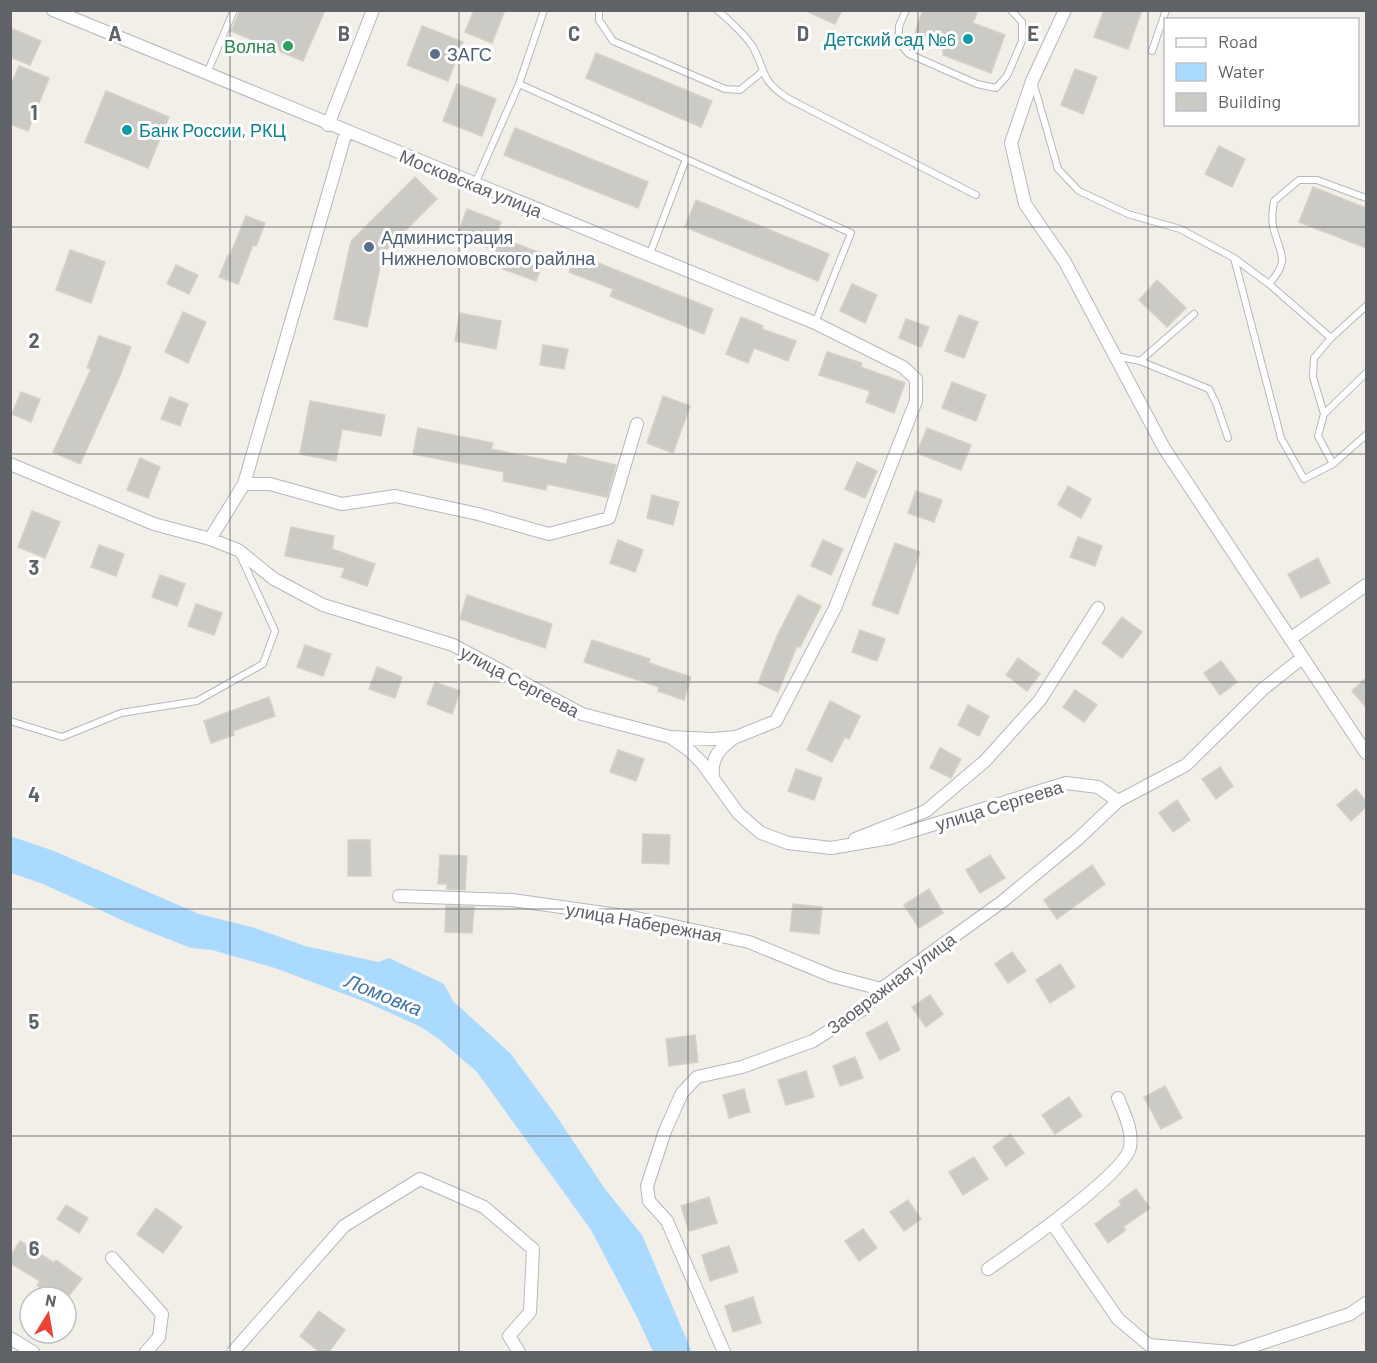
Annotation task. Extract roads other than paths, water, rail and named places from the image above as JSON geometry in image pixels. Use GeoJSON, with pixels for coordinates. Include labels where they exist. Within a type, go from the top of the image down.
{"type":"FeatureCollection","features":[{"type":"Feature","properties":{"kind":"street","name":"Московская улица"},"geometry":{"type":"LineString","coordinates":[[53,10],[345,132],[816,323],[903,367],[916,379],[916,401],[835,608],[799,680],[776,721],[736,736]]}},
{"type":"Feature","properties":{"kind":"street"},"geometry":{"type":"LineString","coordinates":[[328,125],[374,10]]}},
{"type":"Feature","properties":{"kind":"street"},"geometry":{"type":"LineString","coordinates":[[1065,10],[1032,81],[1011,143],[1025,204],[1065,262],[1164,448],[1366,753]]}},
{"type":"Feature","properties":{"kind":"street"},"geometry":{"type":"LineString","coordinates":[[210,540],[244,484],[345,132]]}},
{"type":"Feature","properties":{"kind":"street"},"geometry":{"type":"LineString","coordinates":[[244,484],[270,484],[342,504],[395,496],[478,514],[549,534],[609,518],[637,424]]}},
{"type":"Feature","properties":{"kind":"street","name":"улица Сергеева"},"geometry":{"type":"LineString","coordinates":[[10,464],[154,524],[238,550],[274,579],[324,605],[453,645],[582,714],[670,737],[689,750],[713,777],[738,813],[761,833],[788,843],[831,848],[890,838],[1066,783],[1098,787],[1118,801]]}},
{"type":"Feature","properties":{"kind":"street"},"geometry":{"type":"LineString","coordinates":[[1290,639],[1366,585]]}},
{"type":"Feature","properties":{"kind":"street"},"geometry":{"type":"LineString","coordinates":[[831,848],[926,811],[985,761],[1040,700],[1098,608]]}},
{"type":"Feature","properties":{"kind":"street","name":"Заовражная улица"},"geometry":{"type":"LineString","coordinates":[[724,1353],[667,1221],[649,1201],[647,1186],[665,1131],[682,1093],[697,1077],[742,1068],[813,1041],[865,1008],[881,989],[1003,901],[1078,839],[1118,801],[1186,765],[1263,689],[1302,658]]}},
{"type":"Feature","properties":{"kind":"street"},"geometry":{"type":"LineString","coordinates":[[670,737],[712,739],[736,736]]}},
{"type":"Feature","properties":{"kind":"street"},"geometry":{"type":"LineString","coordinates":[[713,777],[712,765],[715,755],[736,736]]}},
{"type":"Feature","properties":{"kind":"street","name":"улица Набережная"},"geometry":{"type":"LineString","coordinates":[[399,896],[512,900],[632,917],[749,942],[832,976],[881,989]]}},
{"type":"Feature","properties":{"kind":"street"},"geometry":{"type":"LineString","coordinates":[[988,1269],[1052,1223],[1120,1165],[1130,1148],[1129,1127],[1118,1098]]}},
{"type":"Feature","properties":{"kind":"street"},"geometry":{"type":"LineString","coordinates":[[233,1353],[344,1226],[420,1179],[484,1207],[532,1249],[530,1312],[509,1336],[519,1353]]}},
{"type":"Feature","properties":{"kind":"street"},"geometry":{"type":"LineString","coordinates":[[1052,1223],[1118,1319],[1149,1345],[1233,1353],[1350,1314],[1366,1303]]}},
{"type":"Feature","properties":{"kind":"street"},"geometry":{"type":"LineString","coordinates":[[112,1258],[162,1314],[159,1337],[147,1353]]}},
{"type":"Feature","properties":{"kind":"street"},"geometry":{"type":"LineString","coordinates":[[10,1338],[33,1353]]}},
{"type":"Feature","properties":{"kind":"lane"},"geometry":{"type":"LineString","coordinates":[[207,73],[234,10]]}},
{"type":"Feature","properties":{"kind":"lane"},"geometry":{"type":"LineString","coordinates":[[475,184],[519,84],[544,10]]}},
{"type":"Feature","properties":{"kind":"lane"},"geometry":{"type":"LineString","coordinates":[[599,10],[599,20],[613,41],[725,89],[740,90],[762,72]]}},
{"type":"Feature","properties":{"kind":"lane"},"geometry":{"type":"LineString","coordinates":[[717,10],[752,46],[762,72],[772,88],[789,99],[976,195]]}},
{"type":"Feature","properties":{"kind":"lane"},"geometry":{"type":"LineString","coordinates":[[906,10],[899,26],[899,43],[909,54],[977,84],[996,88],[1007,76],[1022,41],[1022,22],[1011,10]]}},
{"type":"Feature","properties":{"kind":"lane"},"geometry":{"type":"LineString","coordinates":[[1152,51],[1166,10]]}},
{"type":"Feature","properties":{"kind":"lane"},"geometry":{"type":"LineString","coordinates":[[1032,81],[1058,169],[1079,191],[1128,214],[1179,229],[1234,258],[1269,284],[1331,338]]}},
{"type":"Feature","properties":{"kind":"lane"},"geometry":{"type":"LineString","coordinates":[[519,84],[851,233],[816,323]]}},
{"type":"Feature","properties":{"kind":"lane"},"geometry":{"type":"LineString","coordinates":[[649,256],[686,159]]}},
{"type":"Feature","properties":{"kind":"lane"},"geometry":{"type":"LineString","coordinates":[[1269,284],[1280,272],[1283,256],[1272,224],[1274,201],[1299,180],[1317,180],[1366,198]]}},
{"type":"Feature","properties":{"kind":"lane"},"geometry":{"type":"LineString","coordinates":[[1234,258],[1281,438],[1304,479],[1333,464],[1366,435]]}},
{"type":"Feature","properties":{"kind":"lane"},"geometry":{"type":"LineString","coordinates":[[1324,414],[1313,376],[1314,358],[1331,338],[1366,306]]}},
{"type":"Feature","properties":{"kind":"lane"},"geometry":{"type":"LineString","coordinates":[[1140,361],[1194,314]]}},
{"type":"Feature","properties":{"kind":"lane"},"geometry":{"type":"LineString","coordinates":[[1115,356],[1140,361],[1209,389],[1228,438]]}},
{"type":"Feature","properties":{"kind":"lane"},"geometry":{"type":"LineString","coordinates":[[1333,464],[1318,436],[1324,414],[1366,373]]}},
{"type":"Feature","properties":{"kind":"lane"},"geometry":{"type":"LineString","coordinates":[[10,721],[62,737],[121,713],[197,701],[263,664],[275,631],[238,550]]}},
{"type":"Feature","properties":{"kind":"water","name":"Ломовка"},"geometry":{"type":"Polygon","coordinates":[[[10,836],[54,851],[199,914],[255,928],[305,946],[378,962],[389,958],[444,984],[453,1001],[510,1053],[553,1111],[605,1189],[642,1235],[692,1352],[653,1352],[591,1230],[477,1072],[440,1040],[421,1027],[368,1003],[275,968],[212,950],[191,948],[135,926],[43,884],[11,873],[10,836]]]}},
{"type":"Feature","properties":{"kind":"place","name":"Детский сад №6"},"geometry":{"type":"Point","coordinates":[968,39]}},
{"type":"Feature","properties":{"kind":"place","name":"Волна"},"geometry":{"type":"Point","coordinates":[288,46]}},
{"type":"Feature","properties":{"kind":"place","name":"ЗАГС"},"geometry":{"type":"Point","coordinates":[435,54]}},
{"type":"Feature","properties":{"kind":"place","name":"Банк России, РКЦ"},"geometry":{"type":"Point","coordinates":[127,130]}},
{"type":"Feature","properties":{"kind":"place","name":"Администрация Нижнеломовского райлна"},"geometry":{"type":"Point","coordinates":[369,247]}}]}
